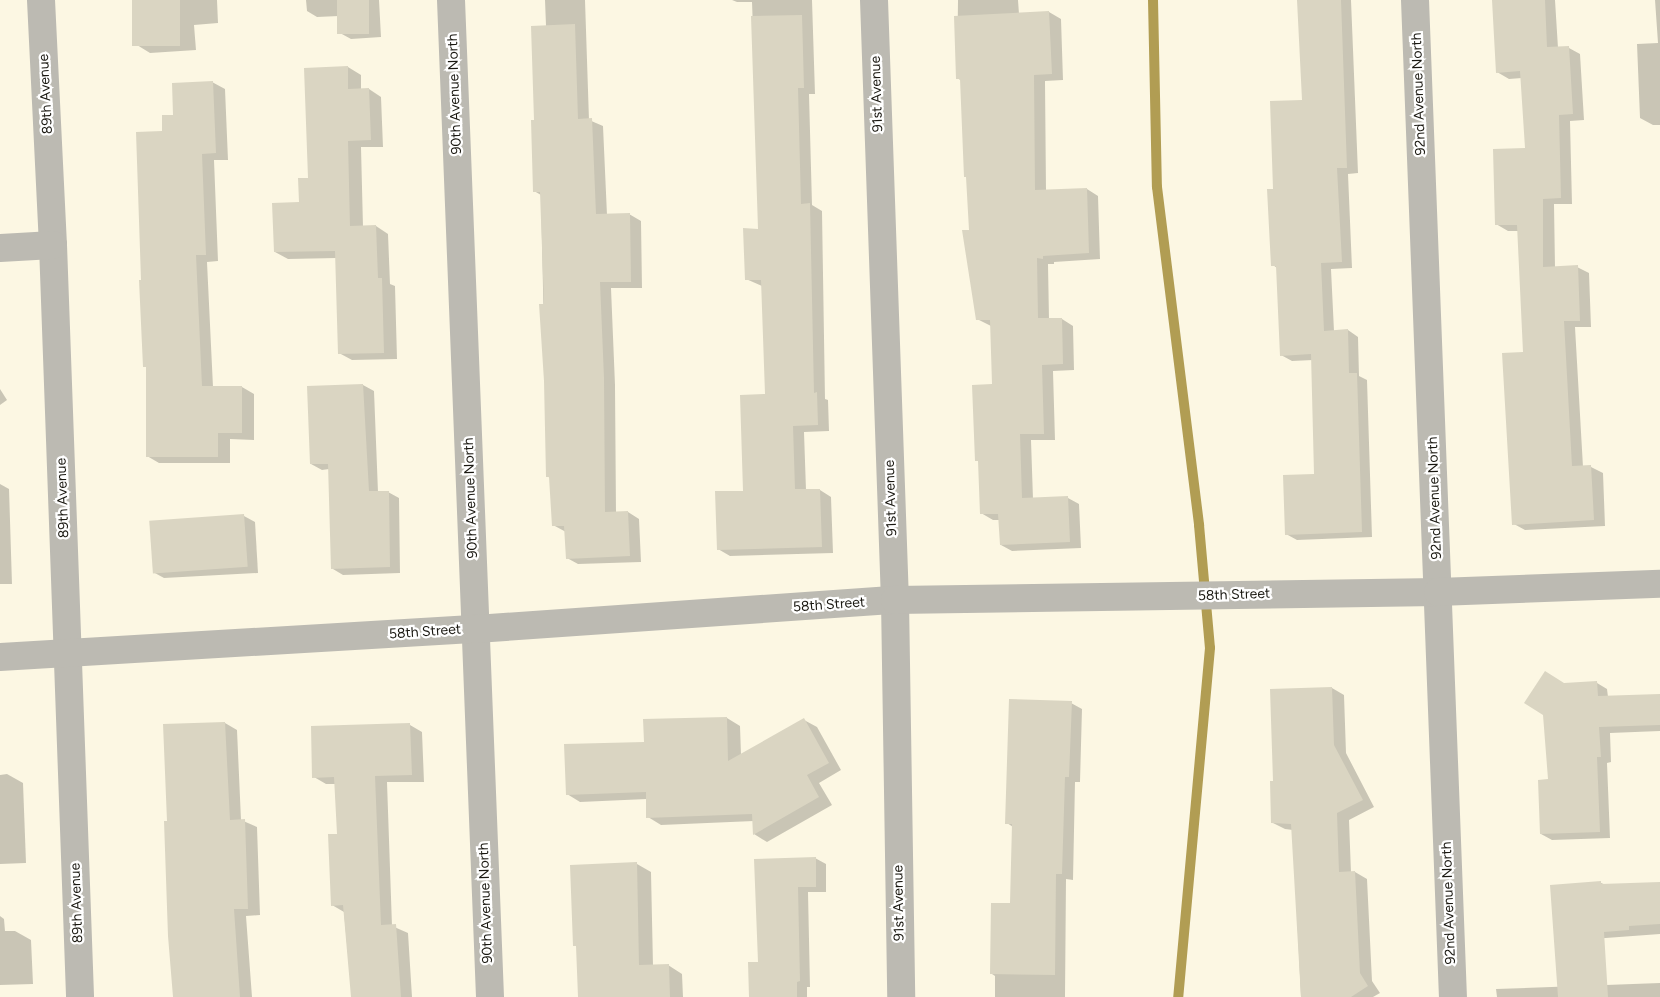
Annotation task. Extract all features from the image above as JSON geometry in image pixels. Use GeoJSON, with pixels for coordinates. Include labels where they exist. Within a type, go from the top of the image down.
{"type":"FeatureCollection","features":[{"type":"Feature","properties":{"kind":"street","name":"89th Avenue"},"geometry":{"type":"LineString","coordinates":[[41,0],[69,655],[80,997]]}},
{"type":"Feature","properties":{"kind":"street","name":"90th Avenue North"},"geometry":{"type":"LineString","coordinates":[[451,0],[490,997]]}},
{"type":"Feature","properties":{"kind":"street","name":"91st Avenue"},"geometry":{"type":"LineString","coordinates":[[874,0],[895,600],[901,997]]}},
{"type":"Feature","properties":{"kind":"street","name":"92nd Avenue North"},"geometry":{"type":"LineString","coordinates":[[1415,0],[1453,997]]}},
{"type":"Feature","properties":{"kind":"street"},"geometry":{"type":"LineString","coordinates":[[0,248],[53,246]]}},
{"type":"Feature","properties":{"kind":"street","name":"58th Street"},"geometry":{"type":"LineString","coordinates":[[0,657],[69,655],[895,600],[1153,598],[1255,593],[1438,592],[1660,584]]}},
{"type":"Feature","properties":{"kind":"building"},"geometry":{"type":"Polygon","coordinates":[[[132,0],[180,0],[180,46],[132,46],[132,0]]]}},
{"type":"Feature","properties":{"kind":"building"},"geometry":{"type":"Polygon","coordinates":[[[337,0],[369,0],[369,34],[337,34],[337,0]]]}},
{"type":"Feature","properties":{"kind":"building"},"geometry":{"type":"Polygon","coordinates":[[[1297,0],[1341,0],[1347,168],[1337,168],[1342,262],[1321,263],[1324,331],[1348,329],[1349,373],[1357,373],[1362,532],[1285,535],[1283,475],[1314,474],[1311,354],[1280,356],[1276,266],[1271,266],[1267,189],[1273,189],[1270,101],[1302,100],[1297,0]]]}},
{"type":"Feature","properties":{"kind":"building"},"geometry":{"type":"Polygon","coordinates":[[[1492,0],[1545,0],[1547,47],[1569,46],[1573,114],[1559,115],[1561,198],[1543,199],[1543,267],[1578,265],[1580,321],[1564,321],[1572,466],[1591,465],[1594,520],[1512,525],[1502,353],[1523,352],[1517,225],[1495,225],[1493,149],[1525,148],[1520,71],[1496,73],[1492,0]]]}},
{"type":"Feature","properties":{"kind":"building"},"geometry":{"type":"Polygon","coordinates":[[[1049,11],[1052,74],[1034,75],[1035,190],[1087,188],[1089,253],[1043,256],[1043,259],[1037,258],[1038,318],[1062,318],[1063,364],[1042,365],[1044,434],[1020,434],[1022,498],[1068,496],[1070,542],[1000,545],[998,514],[980,514],[978,461],[975,461],[972,385],[992,384],[990,320],[976,320],[962,230],[969,230],[966,177],[964,177],[960,79],[956,79],[954,16],[1049,11]]]}},
{"type":"Feature","properties":{"kind":"building"},"geometry":{"type":"Polygon","coordinates":[[[802,15],[804,88],[798,88],[801,204],[810,203],[814,393],[817,392],[818,425],[793,426],[795,489],[820,489],[822,547],[717,550],[715,491],[743,491],[740,395],[765,394],[761,280],[745,280],[743,228],[758,229],[751,16],[802,15]]]}},
{"type":"Feature","properties":{"kind":"building"},"geometry":{"type":"Polygon","coordinates":[[[575,24],[578,119],[592,118],[596,214],[630,213],[631,282],[600,282],[604,378],[605,512],[628,511],[630,556],[566,559],[564,526],[552,526],[549,477],[546,477],[544,381],[539,304],[544,304],[540,192],[533,192],[531,120],[534,120],[531,26],[575,24]]]}},
{"type":"Feature","properties":{"kind":"building"},"geometry":{"type":"Polygon","coordinates":[[[348,66],[348,89],[369,88],[371,140],[348,141],[350,226],[376,225],[378,278],[382,278],[384,353],[338,354],[335,251],[274,252],[272,203],[299,202],[298,178],[308,178],[304,68],[348,66]]]}},
{"type":"Feature","properties":{"kind":"building"},"geometry":{"type":"Polygon","coordinates":[[[213,81],[216,153],[202,154],[206,255],[196,255],[202,386],[242,386],[242,433],[218,433],[218,457],[146,457],[146,367],[143,367],[139,280],[141,280],[136,132],[162,131],[162,115],[173,115],[172,83],[213,81]]]}},
{"type":"Feature","properties":{"kind":"building"},"geometry":{"type":"Polygon","coordinates":[[[363,384],[369,491],[389,491],[390,567],[331,569],[328,464],[310,464],[307,386],[363,384]]]}},
{"type":"Feature","properties":{"kind":"building"},"geometry":{"type":"Polygon","coordinates":[[[244,514],[248,567],[153,573],[149,521],[244,514]]]}},
{"type":"Feature","properties":{"kind":"building"},"geometry":{"type":"Polygon","coordinates":[[[1545,671],[1564,683],[1597,681],[1598,696],[1660,694],[1660,725],[1599,727],[1601,757],[1597,757],[1600,832],[1540,834],[1538,780],[1548,779],[1543,715],[1524,703],[1545,671]]]}},
{"type":"Feature","properties":{"kind":"building"},"geometry":{"type":"Polygon","coordinates":[[[1332,687],[1334,745],[1363,800],[1337,813],[1339,872],[1355,871],[1360,973],[1368,986],[1351,997],[1301,997],[1291,824],[1271,823],[1270,781],[1273,781],[1270,689],[1332,687]]]}},
{"type":"Feature","properties":{"kind":"building"},"geometry":{"type":"Polygon","coordinates":[[[1009,699],[1072,701],[1069,777],[1065,777],[1062,874],[1056,874],[1055,975],[990,974],[991,903],[1010,903],[1012,824],[1005,824],[1009,699]]]}},
{"type":"Feature","properties":{"kind":"building"},"geometry":{"type":"Polygon","coordinates":[[[727,717],[728,761],[804,718],[829,763],[807,775],[819,797],[753,835],[752,814],[646,818],[646,792],[566,795],[564,744],[644,742],[643,719],[727,717]]]}},
{"type":"Feature","properties":{"kind":"building"},"geometry":{"type":"Polygon","coordinates":[[[225,722],[230,820],[245,819],[248,909],[234,909],[240,997],[173,997],[168,936],[164,821],[167,821],[163,724],[225,722]]]}},
{"type":"Feature","properties":{"kind":"building"},"geometry":{"type":"Polygon","coordinates":[[[410,723],[412,775],[375,776],[381,925],[396,924],[401,997],[351,997],[343,905],[331,906],[328,834],[337,834],[334,777],[312,778],[311,726],[410,723]]]}},
{"type":"Feature","properties":{"kind":"building"},"geometry":{"type":"Polygon","coordinates":[[[816,857],[816,887],[798,887],[800,981],[797,982],[797,997],[749,997],[748,962],[758,962],[754,859],[816,857]]]}},
{"type":"Feature","properties":{"kind":"building"},"geometry":{"type":"Polygon","coordinates":[[[637,862],[639,965],[669,964],[670,997],[578,997],[576,946],[573,946],[570,865],[637,862]]]}},
{"type":"Feature","properties":{"kind":"building"},"geometry":{"type":"Polygon","coordinates":[[[1601,881],[1601,884],[1660,882],[1660,924],[1629,926],[1629,930],[1604,932],[1608,997],[1558,997],[1550,885],[1601,881]]]}},
{"type":"Feature","properties":{"kind":"waterway"},"geometry":{"type":"LineString","coordinates":[[1153,0],[1157,187],[1199,525],[1210,648],[1178,997]]}}]}
